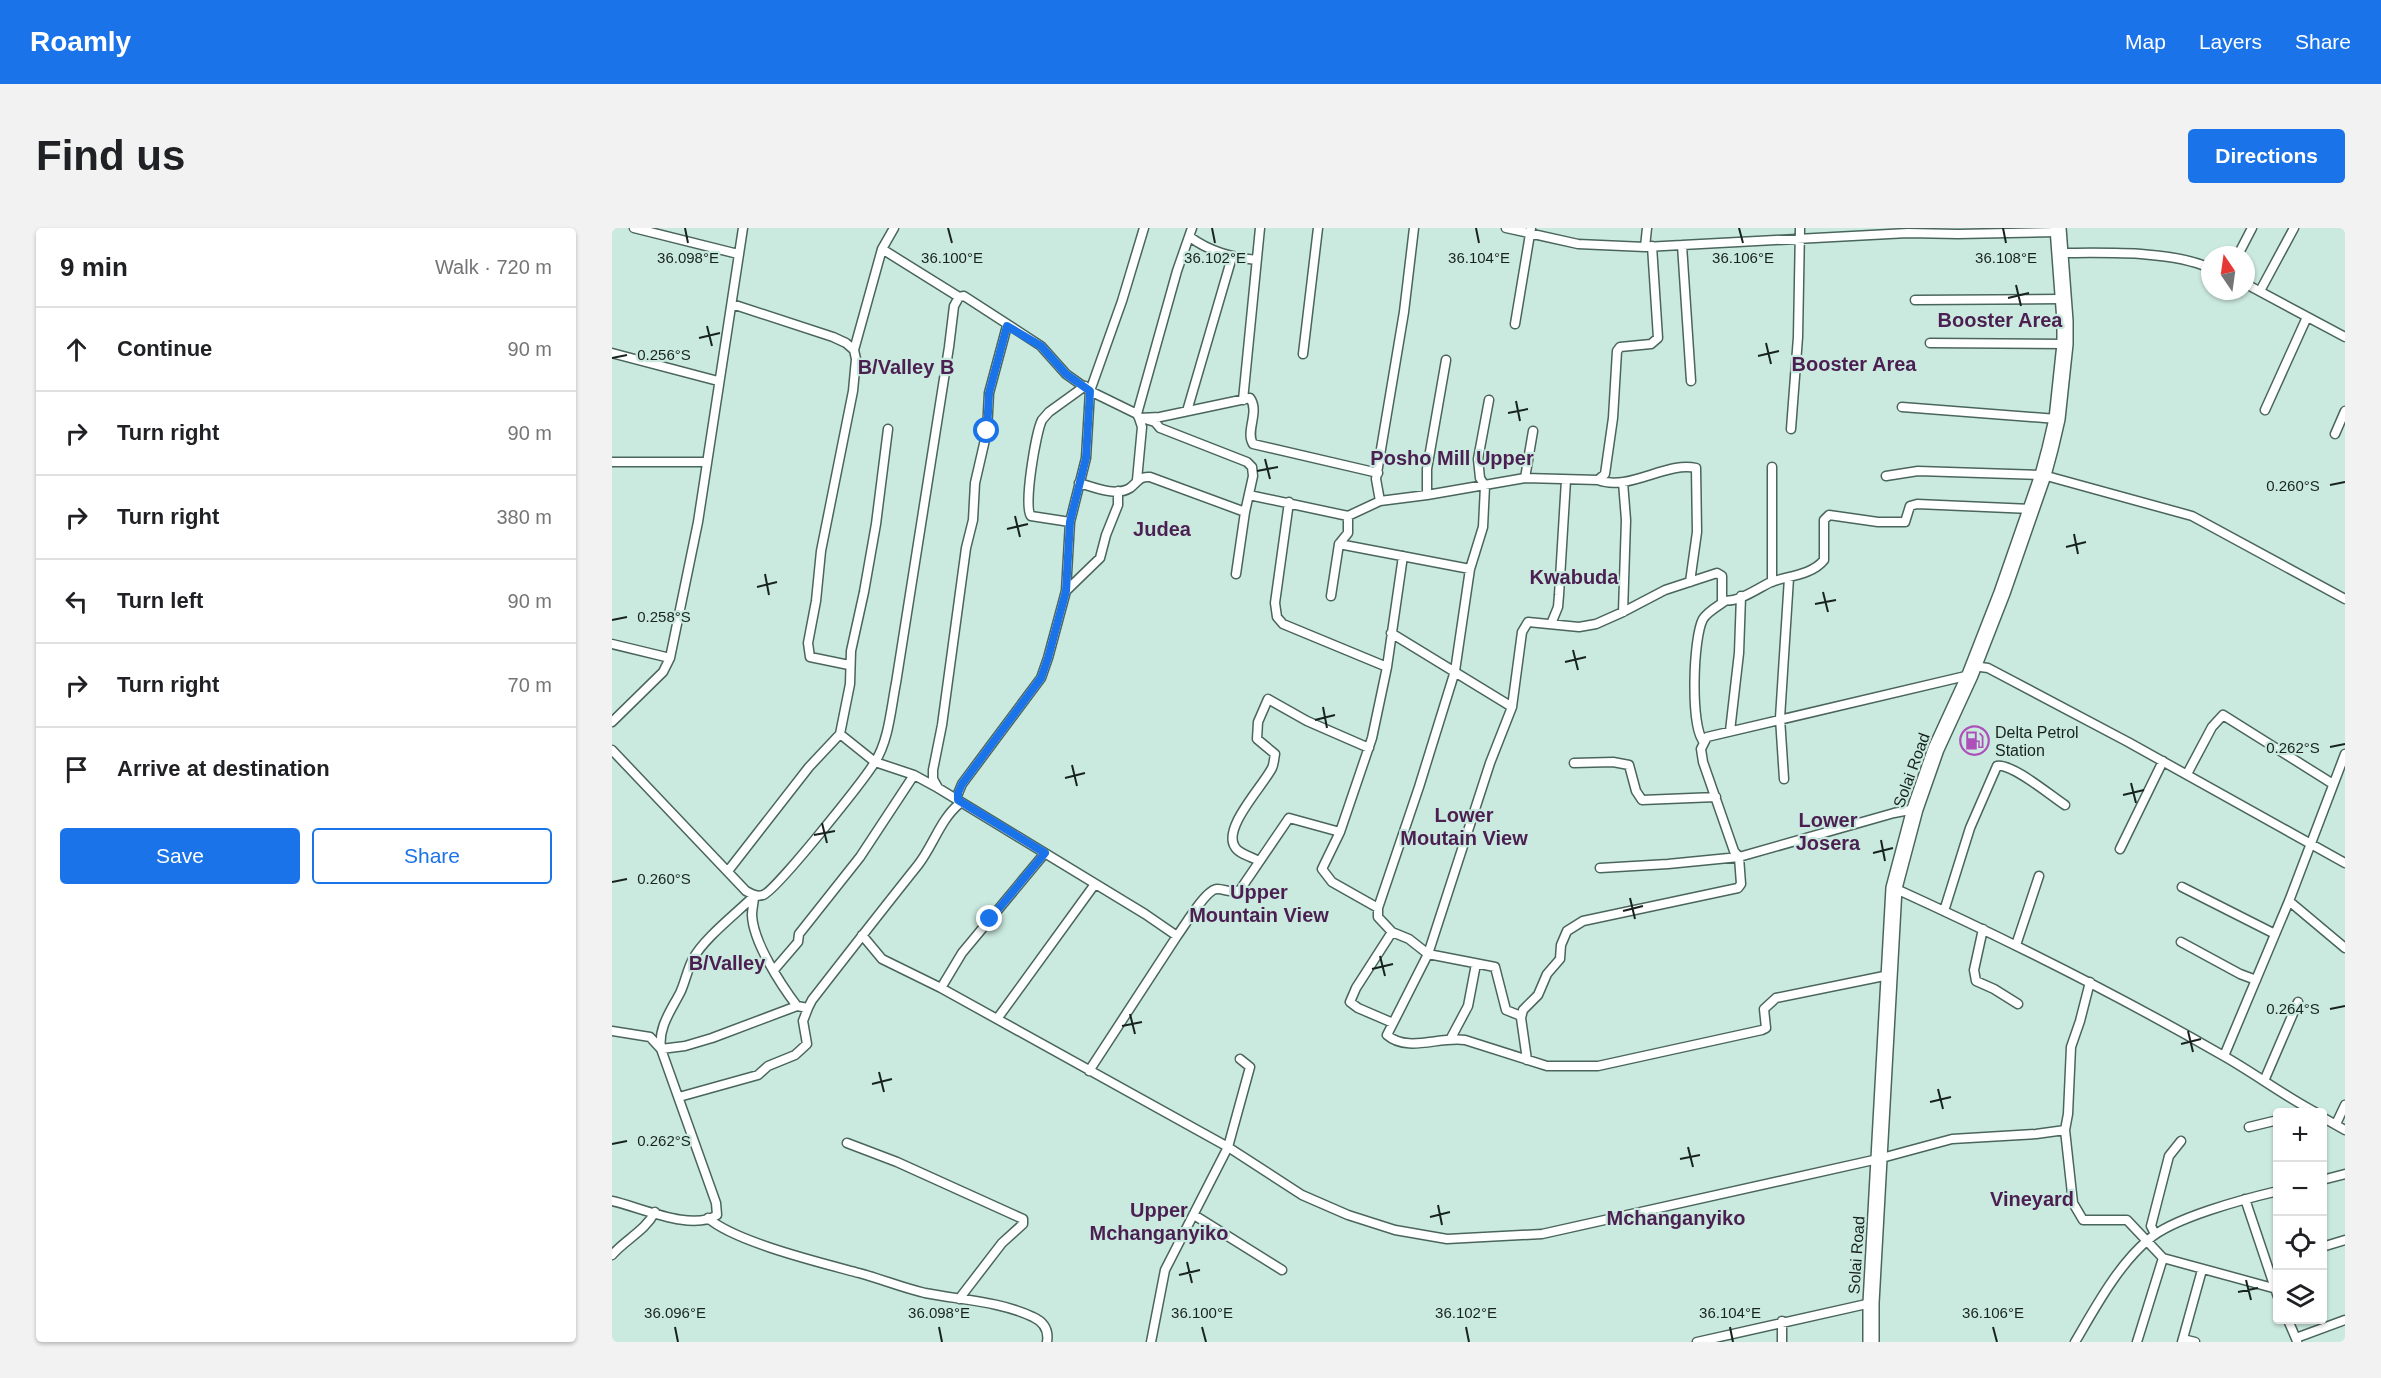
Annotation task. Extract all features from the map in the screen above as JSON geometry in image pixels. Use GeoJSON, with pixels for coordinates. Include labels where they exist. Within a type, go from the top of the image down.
{"type":"FeatureCollection","features":[{"type":"Feature","properties":{"kind":"highway","name":"Solai Road"},"geometry":{"type":"LineString","coordinates":[[1871,1342],[1870,1303],[1894,888],[1915,809],[1936,749],[1971,670],[2031,509],[2043,474],[2057,419],[2065,344],[2058,230]]}},
{"type":"Feature","properties":{"kind":"street"},"geometry":{"type":"LineString","coordinates":[[634,228],[657,231],[738,254]]}},
{"type":"Feature","properties":{"kind":"street"},"geometry":{"type":"LineString","coordinates":[[612,722],[663,672],[670,658],[698,522],[705,462],[743,228]]}},
{"type":"Feature","properties":{"kind":"street"},"geometry":{"type":"LineString","coordinates":[[849,664],[810,657],[808,643],[816,601],[820,551],[853,391],[856,359],[854,350],[882,249],[894,228]]}},
{"type":"Feature","properties":{"kind":"street"},"geometry":{"type":"LineString","coordinates":[[679,1097],[758,1075],[768,1066],[795,1056],[807,1044],[803,1021],[812,1000],[920,863],[936,834],[959,804],[958,793],[962,784],[1041,678],[1066,591],[1070,522],[1086,458],[1087,388],[1122,301],[1144,228]]}},
{"type":"Feature","properties":{"kind":"street"},"geometry":{"type":"LineString","coordinates":[[1079,483],[1118,491],[1130,488],[1137,480],[1142,427],[1138,416],[1177,271],[1192,228]]}},
{"type":"Feature","properties":{"kind":"street"},"geometry":{"type":"LineString","coordinates":[[1244,400],[1260,228]]}},
{"type":"Feature","properties":{"kind":"street"},"geometry":{"type":"LineString","coordinates":[[1303,354],[1318,228]]}},
{"type":"Feature","properties":{"kind":"street"},"geometry":{"type":"LineString","coordinates":[[1380,501],[1377,489],[1378,473],[1404,312],[1414,228]]}},
{"type":"Feature","properties":{"kind":"street"},"geometry":{"type":"LineString","coordinates":[[1506,228],[1530,231],[1578,244],[1648,247],[1908,233],[2058,230]]}},
{"type":"Feature","properties":{"kind":"street"},"geometry":{"type":"LineString","coordinates":[[1598,480],[1605,474],[1613,418],[1617,351],[1620,347],[1651,344],[1658,338],[1647,228]]}},
{"type":"Feature","properties":{"kind":"street"},"geometry":{"type":"LineString","coordinates":[[1791,429],[1798,337],[1800,228]]}},
{"type":"Feature","properties":{"kind":"street"},"geometry":{"type":"LineString","coordinates":[[2243,246],[2252,228]]}},
{"type":"Feature","properties":{"kind":"street"},"geometry":{"type":"LineString","coordinates":[[2260,291],[2294,228]]}},
{"type":"Feature","properties":{"kind":"street"},"geometry":{"type":"LineString","coordinates":[[1515,324],[1530,231]]}},
{"type":"Feature","properties":{"kind":"street"},"geometry":{"type":"LineString","coordinates":[[1190,237],[1204,247],[1232,257],[1257,260]]}},
{"type":"Feature","properties":{"kind":"street"},"geometry":{"type":"LineString","coordinates":[[1682,245],[1691,381]]}},
{"type":"Feature","properties":{"kind":"street"},"geometry":{"type":"LineString","coordinates":[[882,249],[959,297],[964,296],[1041,346],[1066,374],[1087,388],[1138,416],[1155,422],[1160,428],[1247,462],[1253,471],[1236,574]]}},
{"type":"Feature","properties":{"kind":"street"},"geometry":{"type":"LineString","coordinates":[[2059,253],[2102,253],[2174,258],[2201,264]]}},
{"type":"Feature","properties":{"kind":"street"},"geometry":{"type":"LineString","coordinates":[[1187,411],[1232,257]]}},
{"type":"Feature","properties":{"kind":"street"},"geometry":{"type":"LineString","coordinates":[[2255,288],[2345,337]]}},
{"type":"Feature","properties":{"kind":"street"},"geometry":{"type":"LineString","coordinates":[[612,750],[746,891],[754,896],[765,895],[788,873],[875,762],[885,734],[896,682],[954,306],[959,297]]}},
{"type":"Feature","properties":{"kind":"street"},"geometry":{"type":"LineString","coordinates":[[1915,300],[2063,299]]}},
{"type":"Feature","properties":{"kind":"street"},"geometry":{"type":"LineString","coordinates":[[732,304],[833,337],[854,350]]}},
{"type":"Feature","properties":{"kind":"street"},"geometry":{"type":"LineString","coordinates":[[2265,410],[2307,317]]}},
{"type":"Feature","properties":{"kind":"street"},"geometry":{"type":"LineString","coordinates":[[938,788],[933,779],[933,770],[942,725],[966,548],[974,520],[975,483],[987,431],[989,393],[1007,326]]}},
{"type":"Feature","properties":{"kind":"street"},"geometry":{"type":"LineString","coordinates":[[1930,342],[2065,344]]}},
{"type":"Feature","properties":{"kind":"street"},"geometry":{"type":"LineString","coordinates":[[612,353],[718,381]]}},
{"type":"Feature","properties":{"kind":"street"},"geometry":{"type":"LineString","coordinates":[[1427,495],[1427,469],[1446,360]]}},
{"type":"Feature","properties":{"kind":"street"},"geometry":{"type":"LineString","coordinates":[[1070,522],[1031,516],[1027,509],[1028,488],[1042,420],[1049,412],[1087,388]]}},
{"type":"Feature","properties":{"kind":"street"},"geometry":{"type":"LineString","coordinates":[[1138,416],[1160,417],[1250,398],[1254,406],[1250,438],[1253,444],[1378,473]]}},
{"type":"Feature","properties":{"kind":"street"},"geometry":{"type":"LineString","coordinates":[[1489,400],[1478,459],[1480,478],[1485,486],[1483,527],[1470,569],[1455,671],[1378,908],[1378,917],[1392,932],[1409,939],[1428,954],[1495,967],[1506,1010],[1521,1016]]}},
{"type":"Feature","properties":{"kind":"street"},"geometry":{"type":"LineString","coordinates":[[1902,407],[2057,419]]}},
{"type":"Feature","properties":{"kind":"street"},"geometry":{"type":"LineString","coordinates":[[2335,434],[2345,411]]}},
{"type":"Feature","properties":{"kind":"street"},"geometry":{"type":"LineString","coordinates":[[728,871],[809,766],[840,734],[850,684],[849,664],[874,536],[888,429]]}},
{"type":"Feature","properties":{"kind":"street"},"geometry":{"type":"LineString","coordinates":[[1525,478],[1533,431]]}},
{"type":"Feature","properties":{"kind":"street"},"geometry":{"type":"LineString","coordinates":[[612,462],[705,462]]}},
{"type":"Feature","properties":{"kind":"street"},"geometry":{"type":"LineString","coordinates":[[1772,466],[1772,582]]}},
{"type":"Feature","properties":{"kind":"street"},"geometry":{"type":"LineString","coordinates":[[1249,495],[1348,516],[1380,501],[1525,478],[1598,480],[1611,484],[1670,471],[1696,468],[1697,532],[1690,582]]}},
{"type":"Feature","properties":{"kind":"street"},"geometry":{"type":"LineString","coordinates":[[1886,476],[1918,471],[2043,474],[2192,516],[2345,599]]}},
{"type":"Feature","properties":{"kind":"street"},"geometry":{"type":"LineString","coordinates":[[1137,480],[1150,477],[1245,512]]}},
{"type":"Feature","properties":{"kind":"street"},"geometry":{"type":"LineString","coordinates":[[1551,624],[1558,601],[1566,480]]}},
{"type":"Feature","properties":{"kind":"street"},"geometry":{"type":"LineString","coordinates":[[1623,482],[1626,520],[1623,612]]}},
{"type":"Feature","properties":{"kind":"street"},"geometry":{"type":"LineString","coordinates":[[1066,591],[1100,558],[1118,505],[1118,491]]}},
{"type":"Feature","properties":{"kind":"street"},"geometry":{"type":"LineString","coordinates":[[1289,502],[1275,603],[1277,617],[1283,624],[1387,667]]}},
{"type":"Feature","properties":{"kind":"street"},"geometry":{"type":"LineString","coordinates":[[1704,742],[1698,737],[1693,690],[1699,629],[1704,617],[1725,601],[1741,597],[1772,582],[1790,578],[1823,562],[1824,520],[1829,515],[1878,522],[1905,522],[1910,506],[1917,504],[2031,509]]}},
{"type":"Feature","properties":{"kind":"street"},"geometry":{"type":"LineString","coordinates":[[1331,596],[1340,544],[1348,533],[1348,516]]}},
{"type":"Feature","properties":{"kind":"street"},"geometry":{"type":"LineString","coordinates":[[1340,544],[1470,569]]}},
{"type":"Feature","properties":{"kind":"street"},"geometry":{"type":"LineString","coordinates":[[1378,908],[1332,882],[1322,869],[1340,832],[1369,748],[1387,667],[1403,556]]}},
{"type":"Feature","properties":{"kind":"street"},"geometry":{"type":"LineString","coordinates":[[1725,601],[1722,596],[1721,574],[1665,590],[1596,624],[1579,627],[1528,622],[1522,632],[1512,707],[1490,763],[1428,954],[1387,1035],[1396,1042],[1406,1044],[1451,1038],[1559,1067],[1598,1066],[1762,1030],[1766,1028],[1764,1009],[1776,998],[1889,975]]}},
{"type":"Feature","properties":{"kind":"street"},"geometry":{"type":"LineString","coordinates":[[1784,778],[1780,718],[1790,578]]}},
{"type":"Feature","properties":{"kind":"street"},"geometry":{"type":"LineString","coordinates":[[1730,731],[1739,653],[1741,597]]}},
{"type":"Feature","properties":{"kind":"street"},"geometry":{"type":"LineString","coordinates":[[1391,633],[1512,707]]}},
{"type":"Feature","properties":{"kind":"street"},"geometry":{"type":"LineString","coordinates":[[612,644],[670,658]]}},
{"type":"Feature","properties":{"kind":"street"},"geometry":{"type":"LineString","coordinates":[[1527,1060],[1521,1016],[1523,1010],[1538,994],[1547,974],[1560,959],[1563,937],[1573,926],[1583,921],[1738,888],[1741,884],[1739,857],[1734,850],[1703,762],[1701,749],[1707,737],[1971,670],[1988,668],[2187,774],[2345,863]]}},
{"type":"Feature","properties":{"kind":"street"},"geometry":{"type":"LineString","coordinates":[[1259,861],[1237,850],[1231,835],[1272,767],[1275,754],[1257,739],[1258,722],[1268,699],[1307,721],[1369,748]]}},
{"type":"Feature","properties":{"kind":"street"},"geometry":{"type":"LineString","coordinates":[[2187,774],[2212,727],[2223,715],[2333,784]]}},
{"type":"Feature","properties":{"kind":"street"},"geometry":{"type":"LineString","coordinates":[[840,734],[875,762],[914,775],[938,788],[1177,936]]}},
{"type":"Feature","properties":{"kind":"street"},"geometry":{"type":"LineString","coordinates":[[2224,1056],[2289,901],[2345,754]]}},
{"type":"Feature","properties":{"kind":"street"},"geometry":{"type":"LineString","coordinates":[[2120,849],[2163,761]]}},
{"type":"Feature","properties":{"kind":"street"},"geometry":{"type":"LineString","coordinates":[[1574,763],[1613,762],[1629,765],[1636,791],[1642,800],[1716,797]]}},
{"type":"Feature","properties":{"kind":"street"},"geometry":{"type":"LineString","coordinates":[[1944,911],[1970,828],[1997,766],[2002,765],[2014,771],[2065,805]]}},
{"type":"Feature","properties":{"kind":"street"},"geometry":{"type":"LineString","coordinates":[[774,970],[798,942],[799,934],[860,856],[914,775]]}},
{"type":"Feature","properties":{"kind":"street"},"geometry":{"type":"LineString","coordinates":[[1600,868],[1739,857],[1915,809]]}},
{"type":"Feature","properties":{"kind":"street"},"geometry":{"type":"LineString","coordinates":[[1089,1071],[1177,936],[1208,893],[1218,889],[1229,892],[1240,890],[1289,818],[1340,832]]}},
{"type":"Feature","properties":{"kind":"street"},"geometry":{"type":"LineString","coordinates":[[941,988],[962,953],[1045,853]]}},
{"type":"Feature","properties":{"kind":"street"},"geometry":{"type":"LineString","coordinates":[[2016,945],[2038,876]]}},
{"type":"Feature","properties":{"kind":"street"},"geometry":{"type":"LineString","coordinates":[[997,1019],[1095,884]]}},
{"type":"Feature","properties":{"kind":"street"},"geometry":{"type":"LineString","coordinates":[[2182,887],[2275,934]]}},
{"type":"Feature","properties":{"kind":"street"},"geometry":{"type":"LineString","coordinates":[[1894,888],[2090,982],[2224,1056],[2304,1108]]}},
{"type":"Feature","properties":{"kind":"street"},"geometry":{"type":"LineString","coordinates":[[754,896],[752,917],[758,936],[774,970],[797,1006]]}},
{"type":"Feature","properties":{"kind":"street"},"geometry":{"type":"LineString","coordinates":[[612,1200],[669,1217],[690,1220],[714,1217],[718,1211],[659,1039],[662,1027],[681,990],[693,959],[702,947],[754,896]]}},
{"type":"Feature","properties":{"kind":"street"},"geometry":{"type":"LineString","coordinates":[[2289,901],[2345,948]]}},
{"type":"Feature","properties":{"kind":"street"},"geometry":{"type":"LineString","coordinates":[[1983,929],[1974,970],[1976,981],[2018,1004]]}},
{"type":"Feature","properties":{"kind":"street"},"geometry":{"type":"LineString","coordinates":[[1392,932],[1356,988],[1350,1002],[1358,1008],[1393,1023]]}},
{"type":"Feature","properties":{"kind":"street"},"geometry":{"type":"LineString","coordinates":[[862,936],[882,959],[941,988],[1228,1147],[1302,1196],[1348,1215],[1395,1230],[1447,1239],[1542,1234],[1878,1159],[1952,1139],[2065,1130]]}},
{"type":"Feature","properties":{"kind":"street"},"geometry":{"type":"LineString","coordinates":[[2181,942],[2240,974],[2256,980]]}},
{"type":"Feature","properties":{"kind":"street"},"geometry":{"type":"LineString","coordinates":[[1451,1038],[1468,1006],[1476,964]]}},
{"type":"Feature","properties":{"kind":"street"},"geometry":{"type":"LineString","coordinates":[[2090,982],[2071,1047],[2068,1114],[2065,1130],[2073,1203],[2083,1220],[2127,1220],[2151,1237],[2163,1258],[2273,1288]]}},
{"type":"Feature","properties":{"kind":"street"},"geometry":{"type":"LineString","coordinates":[[2264,1080],[2298,1002]]}},
{"type":"Feature","properties":{"kind":"street"},"geometry":{"type":"LineString","coordinates":[[661,1049],[685,1046],[712,1038],[797,1006],[808,1008]]}},
{"type":"Feature","properties":{"kind":"street"},"geometry":{"type":"LineString","coordinates":[[612,1031],[650,1037],[661,1049]]}},
{"type":"Feature","properties":{"kind":"street"},"geometry":{"type":"LineString","coordinates":[[1151,1342],[1165,1270],[1228,1147],[1250,1067],[1240,1059]]}},
{"type":"Feature","properties":{"kind":"street"},"geometry":{"type":"LineString","coordinates":[[2336,1124],[2345,1105]]}},
{"type":"Feature","properties":{"kind":"street"},"geometry":{"type":"LineString","coordinates":[[2327,1120],[2345,1130]]}},
{"type":"Feature","properties":{"kind":"street"},"geometry":{"type":"LineString","coordinates":[[2249,1127],[2273,1121]]}},
{"type":"Feature","properties":{"kind":"street"},"geometry":{"type":"LineString","coordinates":[[2151,1237],[2151,1226],[2169,1156],[2181,1141]]}},
{"type":"Feature","properties":{"kind":"street"},"geometry":{"type":"LineString","coordinates":[[847,1143],[897,1162],[1023,1220],[1023,1224],[1002,1243],[959,1299]]}},
{"type":"Feature","properties":{"kind":"street"},"geometry":{"type":"LineString","coordinates":[[2327,1179],[2345,1174]]}},
{"type":"Feature","properties":{"kind":"street"},"geometry":{"type":"LineString","coordinates":[[2075,1342],[2096,1305],[2134,1252],[2151,1237],[2169,1226],[2245,1199],[2273,1192]]}},
{"type":"Feature","properties":{"kind":"street"},"geometry":{"type":"LineString","coordinates":[[2245,1199],[2273,1288]]}},
{"type":"Feature","properties":{"kind":"street"},"geometry":{"type":"LineString","coordinates":[[612,1255],[619,1246],[648,1224],[655,1212]]}},
{"type":"Feature","properties":{"kind":"street"},"geometry":{"type":"LineString","coordinates":[[1194,1215],[1282,1269]]}},
{"type":"Feature","properties":{"kind":"street"},"geometry":{"type":"LineString","coordinates":[[708,1218],[715,1224],[742,1236],[809,1259],[922,1292],[999,1306],[1033,1317],[1044,1324],[1048,1334],[1047,1342]]}},
{"type":"Feature","properties":{"kind":"street"},"geometry":{"type":"LineString","coordinates":[[2327,1245],[2345,1240]]}},
{"type":"Feature","properties":{"kind":"street"},"geometry":{"type":"LineString","coordinates":[[2137,1342],[2163,1258]]}},
{"type":"Feature","properties":{"kind":"street"},"geometry":{"type":"LineString","coordinates":[[2266,1266],[2273,1263]]}},
{"type":"Feature","properties":{"kind":"street"},"geometry":{"type":"LineString","coordinates":[[2194,1342],[2183,1340],[2202,1270]]}},
{"type":"Feature","properties":{"kind":"street"},"geometry":{"type":"LineString","coordinates":[[1696,1342],[1870,1303]]}},
{"type":"Feature","properties":{"kind":"street"},"geometry":{"type":"LineString","coordinates":[[2290,1324],[2297,1340],[2345,1320]]}},
{"type":"Feature","properties":{"kind":"street"},"geometry":{"type":"LineString","coordinates":[[1782,1321],[1782,1342]]}},
{"type":"Feature","properties":{"kind":"place","name":"Delta Petrol Station"},"geometry":{"type":"Point","coordinates":[1974,741]}},
{"type":"Feature","properties":{"kind":"district","name":"Booster Area"},"geometry":{"type":"Point","coordinates":[2000,320]}},
{"type":"Feature","properties":{"kind":"district","name":"Booster Area"},"geometry":{"type":"Point","coordinates":[1854,364]}},
{"type":"Feature","properties":{"kind":"district","name":"B/Valley B"},"geometry":{"type":"Point","coordinates":[906,367]}},
{"type":"Feature","properties":{"kind":"district","name":"Posho Mill Upper"},"geometry":{"type":"Point","coordinates":[1452,458]}},
{"type":"Feature","properties":{"kind":"district","name":"Judea"},"geometry":{"type":"Point","coordinates":[1162,529]}},
{"type":"Feature","properties":{"kind":"district","name":"Kwabuda"},"geometry":{"type":"Point","coordinates":[1574,577]}},
{"type":"Feature","properties":{"kind":"district","name":"Lower Moutain View"},"geometry":{"type":"Point","coordinates":[1464,826]}},
{"type":"Feature","properties":{"kind":"district","name":"Lower Josera"},"geometry":{"type":"Point","coordinates":[1828,832]}},
{"type":"Feature","properties":{"kind":"district","name":"Upper Mountain View"},"geometry":{"type":"Point","coordinates":[1259,904]}},
{"type":"Feature","properties":{"kind":"district","name":"B/Valley"},"geometry":{"type":"Point","coordinates":[727,963]}},
{"type":"Feature","properties":{"kind":"district","name":"Vineyard"},"geometry":{"type":"Point","coordinates":[2032,1199]}},
{"type":"Feature","properties":{"kind":"district","name":"Mchanganyiko"},"geometry":{"type":"Point","coordinates":[1676,1218]}},
{"type":"Feature","properties":{"kind":"district","name":"Upper Mchanganyiko"},"geometry":{"type":"Point","coordinates":[1159,1222]}},
{"type":"Feature","properties":{"kind":"route"},"geometry":{"type":"LineString","coordinates":[[987,431],[989,393],[1007,326],[1041,346],[1066,374],[1079,381],[1090,391],[1086,458],[1070,522],[1066,591],[1048,658],[1041,678],[962,784],[957,796],[958,800],[1045,853],[990,919]]}}]}
